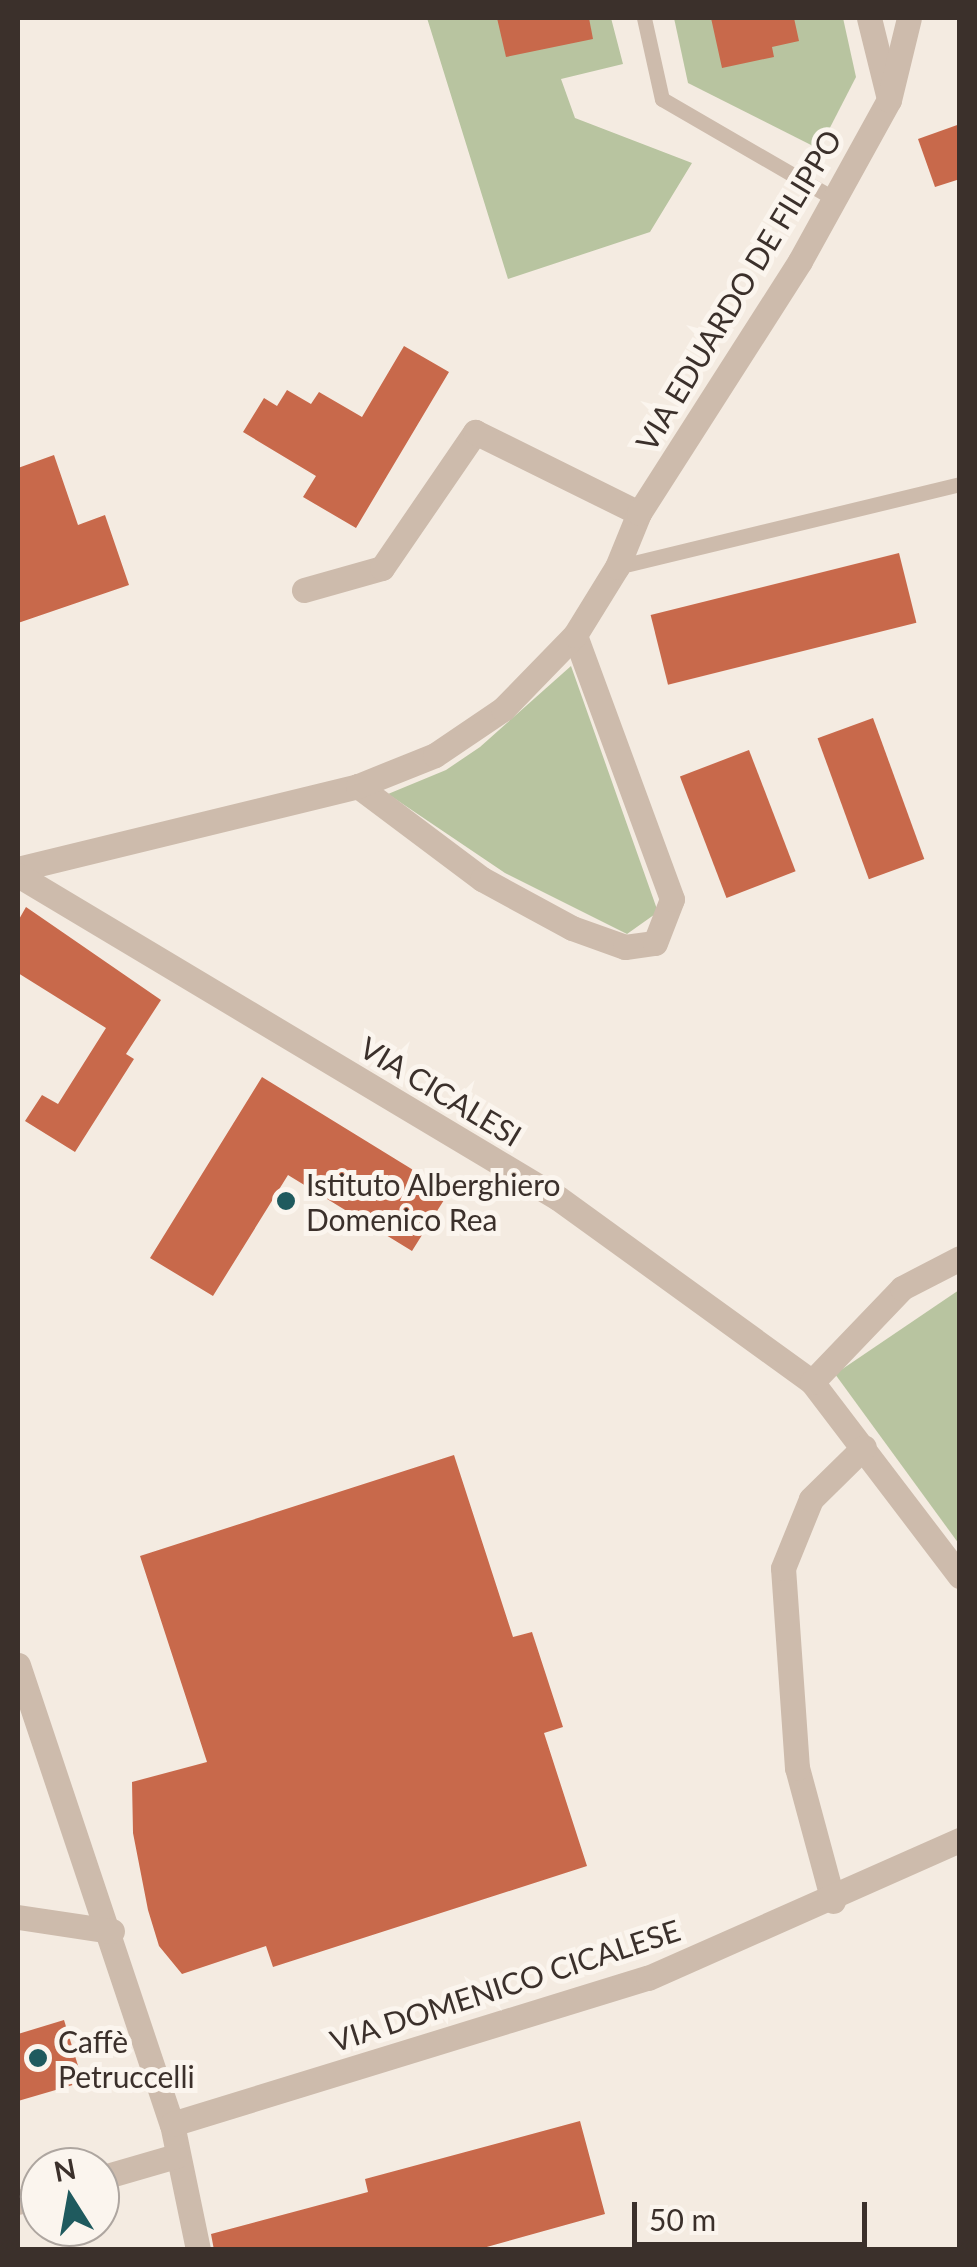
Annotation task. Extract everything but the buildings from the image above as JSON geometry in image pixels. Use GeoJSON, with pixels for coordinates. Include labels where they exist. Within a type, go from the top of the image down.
{"type":"FeatureCollection","features":[{"type":"Feature","properties":{"kind":"street"},"geometry":{"type":"LineString","coordinates":[[869,18],[890,100]]}},
{"type":"Feature","properties":{"kind":"street","name":"VIA EDUARDO DE FILIPPO"},"geometry":{"type":"LineString","coordinates":[[18,872],[358,786],[434,755],[503,709],[575,635],[617,567],[639,513],[836,200],[890,100],[909,18]]}},
{"type":"Feature","properties":{"kind":"street"},"geometry":{"type":"LineString","coordinates":[[304,590],[382,568],[475,432],[639,513]]}},
{"type":"Feature","properties":{"kind":"street"},"geometry":{"type":"LineString","coordinates":[[358,786],[482,879],[572,928],[625,947],[656,943],[672,899],[575,635]]}},
{"type":"Feature","properties":{"kind":"street","name":"VIA CICALESI"},"geometry":{"type":"LineString","coordinates":[[18,872],[558,1198],[812,1382],[960,1576]]}},
{"type":"Feature","properties":{"kind":"street"},"geometry":{"type":"LineString","coordinates":[[812,1382],[902,1288],[960,1258]]}},
{"type":"Feature","properties":{"kind":"street"},"geometry":{"type":"LineString","coordinates":[[833,1901],[797,1768],[783,1568],[811,1499],[864,1448]]}},
{"type":"Feature","properties":{"kind":"street"},"geometry":{"type":"LineString","coordinates":[[18,1665],[112,1931],[172,2124],[198,2250]]}},
{"type":"Feature","properties":{"kind":"street","name":"VIA DOMENICO CICALESE"},"geometry":{"type":"LineString","coordinates":[[172,2124],[648,1978],[833,1901],[960,1840]]}},
{"type":"Feature","properties":{"kind":"street"},"geometry":{"type":"LineString","coordinates":[[18,1917],[112,1931]]}},
{"type":"Feature","properties":{"kind":"street"},"geometry":{"type":"LineString","coordinates":[[120,2172],[176,2156]]}},
{"type":"Feature","properties":{"kind":"lane"},"geometry":{"type":"LineString","coordinates":[[644,18],[662,99],[836,200]]}},
{"type":"Feature","properties":{"kind":"lane"},"geometry":{"type":"LineString","coordinates":[[617,567],[960,484]]}},
{"type":"Feature","properties":{"kind":"green space"},"geometry":{"type":"Polygon","coordinates":[[[427,18],[611,18],[623,64],[561,79],[575,118],[692,163],[650,232],[508,279],[427,18]]]}},
{"type":"Feature","properties":{"kind":"green space"},"geometry":{"type":"Polygon","coordinates":[[[674,18],[843,18],[856,77],[819,149],[688,83],[674,18]]]}},
{"type":"Feature","properties":{"kind":"green space"},"geometry":{"type":"Polygon","coordinates":[[[571,666],[658,912],[627,934],[505,873],[388,794],[446,770],[480,747],[571,666]]]}},
{"type":"Feature","properties":{"kind":"green space"},"geometry":{"type":"Polygon","coordinates":[[[959,1290],[959,1544],[835,1374],[959,1290]]]}},
{"type":"Feature","properties":{"kind":"place","name":"Istituto Alberghiero Domenico Rea"},"geometry":{"type":"Point","coordinates":[286,1201]}},
{"type":"Feature","properties":{"kind":"place","name":"Caffè Petruccelli"},"geometry":{"type":"Point","coordinates":[38,2058]}}]}
